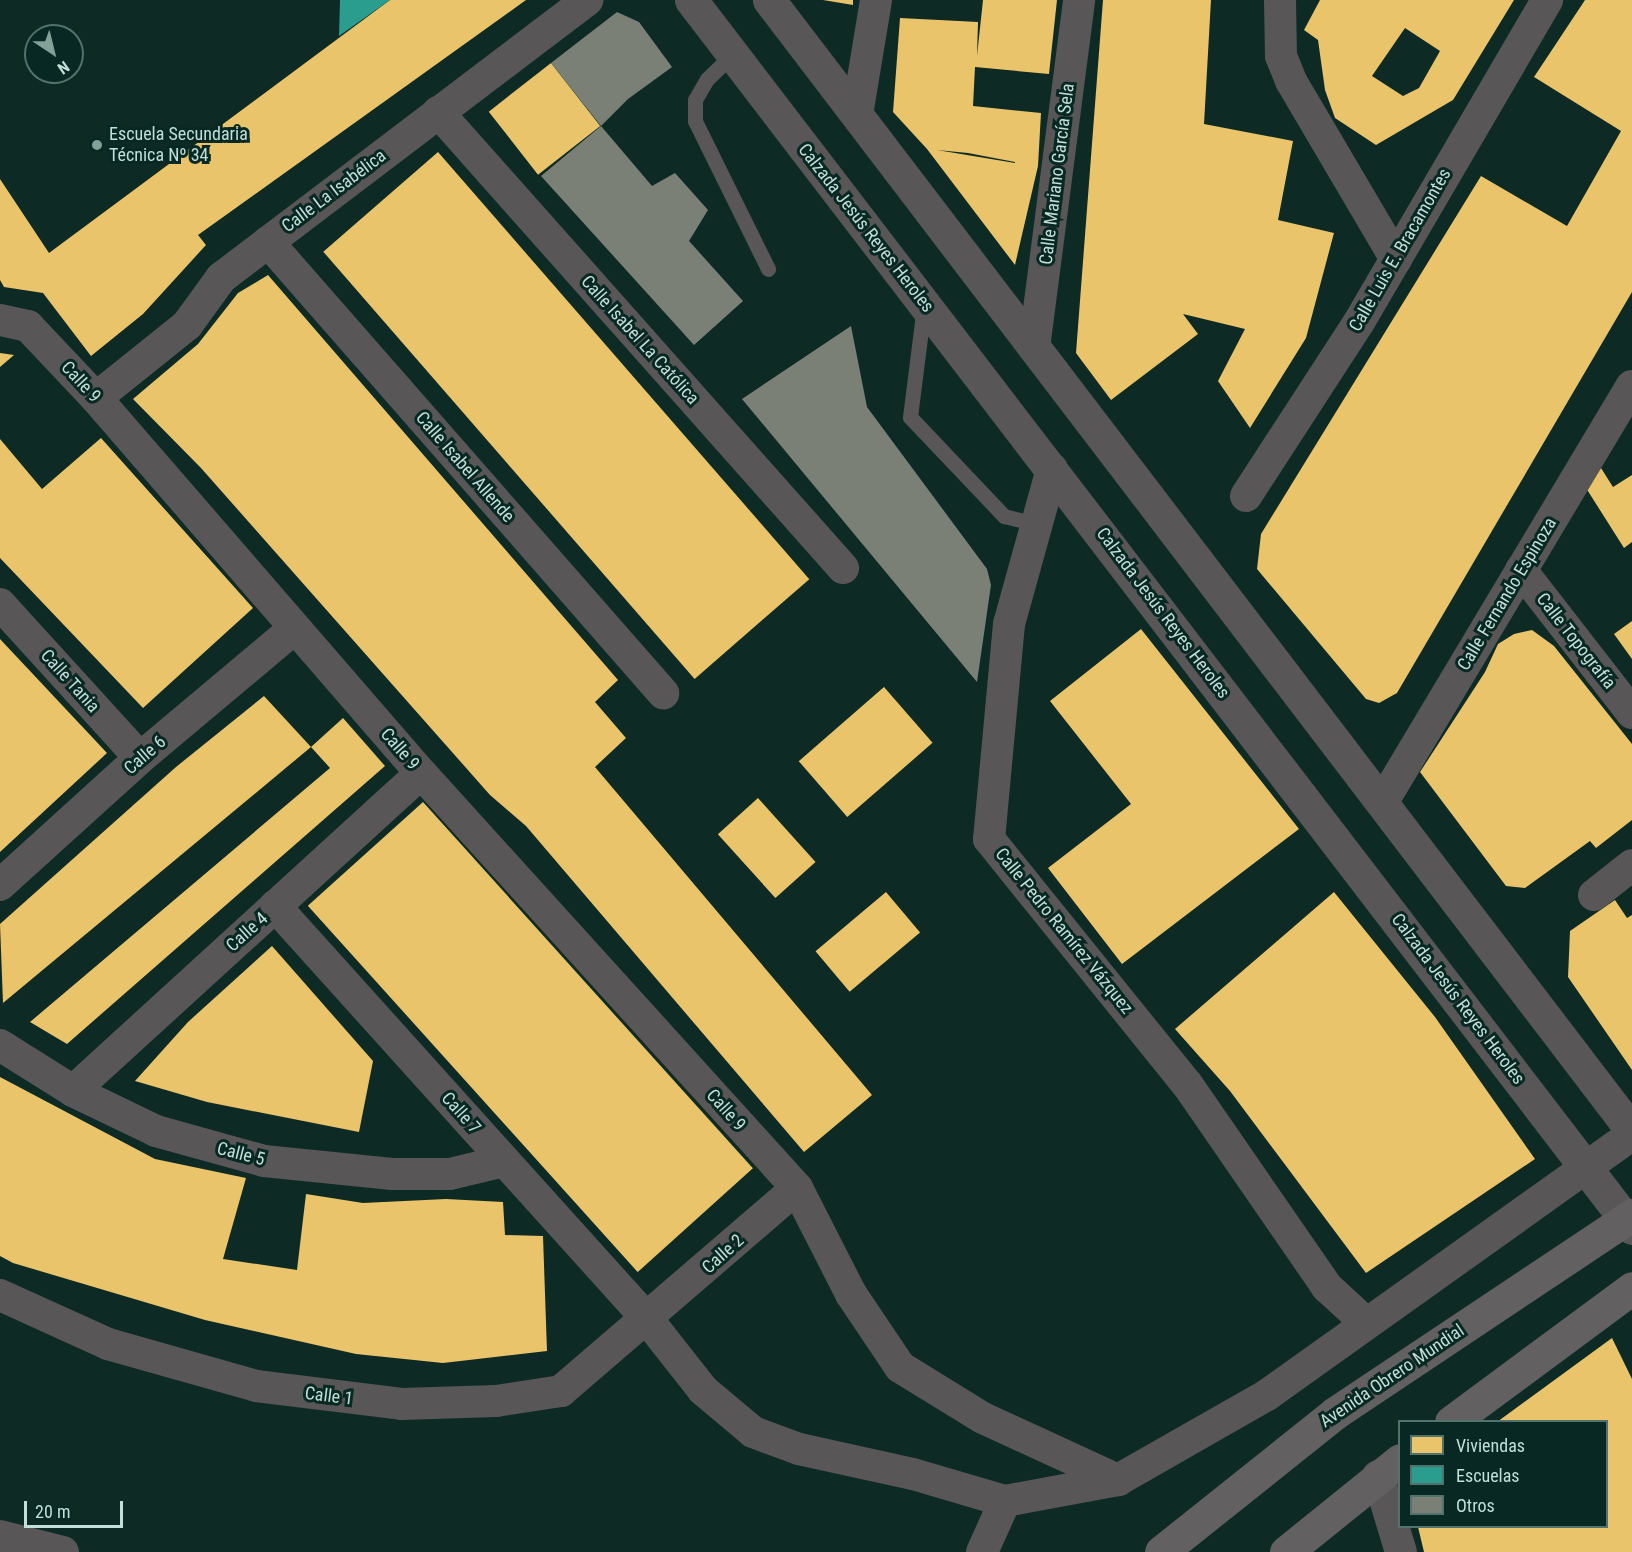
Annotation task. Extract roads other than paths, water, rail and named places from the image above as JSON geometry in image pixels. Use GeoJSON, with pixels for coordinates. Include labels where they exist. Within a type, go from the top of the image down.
{"type":"FeatureCollection","features":[{"type":"Feature","properties":{"kind":"main road","name":"Avenida Obrero Mundial"},"geometry":{"type":"LineString","coordinates":[[1161,1552],[1335,1413],[1630,1220]]}},
{"type":"Feature","properties":{"kind":"main road"},"geometry":{"type":"LineString","coordinates":[[1454,1420],[1632,1287]]}},
{"type":"Feature","properties":{"kind":"main road"},"geometry":{"type":"LineString","coordinates":[[1286,1552],[1389,1468]]}},
{"type":"Feature","properties":{"kind":"street","name":"Calle La Isabélica"},"geometry":{"type":"LineString","coordinates":[[96,398],[187,325],[221,278],[587,0]]}},
{"type":"Feature","properties":{"kind":"street","name":"Calzada Jesús Reyes Heroles"},"geometry":{"type":"LineString","coordinates":[[691,0],[1586,1166],[1630,1220]]}},
{"type":"Feature","properties":{"kind":"street"},"geometry":{"type":"LineString","coordinates":[[769,0],[1383,802],[1632,1133],[1365,1322],[1267,1395],[1118,1480],[1005,1501],[982,1552]]}},
{"type":"Feature","properties":{"kind":"street"},"geometry":{"type":"LineString","coordinates":[[857,116],[876,0]]}},
{"type":"Feature","properties":{"kind":"street","name":"Calle Mariano García Sela"},"geometry":{"type":"LineString","coordinates":[[1034,348],[1078,0]]}},
{"type":"Feature","properties":{"kind":"street"},"geometry":{"type":"LineString","coordinates":[[1280,0],[1281,56],[1292,81],[1396,259]]}},
{"type":"Feature","properties":{"kind":"street","name":"Calle Luis E. Bracamontes"},"geometry":{"type":"LineString","coordinates":[[1246,496],[1396,259],[1547,0]]}},
{"type":"Feature","properties":{"kind":"street","name":"Calle Isabel La Católica"},"geometry":{"type":"LineString","coordinates":[[438,112],[843,568]]}},
{"type":"Feature","properties":{"kind":"street","name":"Calle Isabel Allende"},"geometry":{"type":"LineString","coordinates":[[268,242],[663,693]]}},
{"type":"Feature","properties":{"kind":"street","name":"Calle 9"},"geometry":{"type":"LineString","coordinates":[[0,320],[28,326],[96,398],[421,772],[797,1188],[851,1294],[900,1367],[983,1418],[1118,1480]]}},
{"type":"Feature","properties":{"kind":"street","name":"Calle Fernando Espinoza"},"geometry":{"type":"LineString","coordinates":[[1383,802],[1632,386]]}},
{"type":"Feature","properties":{"kind":"street","name":"Calle Pedro Ramírez Vázquez"},"geometry":{"type":"LineString","coordinates":[[1052,470],[1009,624],[989,839],[1187,1084],[1327,1287],[1365,1322]]}},
{"type":"Feature","properties":{"kind":"street","name":"Calle Topografía"},"geometry":{"type":"LineString","coordinates":[[1521,570],[1632,713]]}},
{"type":"Feature","properties":{"kind":"street","name":"Calle Tania"},"geometry":{"type":"LineString","coordinates":[[0,604],[140,758]]}},
{"type":"Feature","properties":{"kind":"street","name":"Calle 6"},"geometry":{"type":"LineString","coordinates":[[0,885],[140,758],[294,628]]}},
{"type":"Feature","properties":{"kind":"street","name":"Calle 4"},"geometry":{"type":"LineString","coordinates":[[73,1091],[421,772]]}},
{"type":"Feature","properties":{"kind":"street"},"geometry":{"type":"LineString","coordinates":[[1594,895],[1632,865]]}},
{"type":"Feature","properties":{"kind":"street","name":"Calle 7"},"geometry":{"type":"LineString","coordinates":[[275,906],[648,1320],[703,1390],[753,1432],[799,1449],[913,1474],[1005,1501]]}},
{"type":"Feature","properties":{"kind":"street","name":"Calle 5"},"geometry":{"type":"LineString","coordinates":[[0,1045],[73,1091],[156,1131],[264,1161],[415,1174],[450,1174],[504,1161]]}},
{"type":"Feature","properties":{"kind":"street","name":"Calle 2"},"geometry":{"type":"LineString","coordinates":[[648,1320],[797,1188]]}},
{"type":"Feature","properties":{"kind":"street","name":"Calle 1"},"geometry":{"type":"LineString","coordinates":[[0,1296],[108,1344],[188,1369],[256,1386],[402,1404],[496,1401],[561,1391],[648,1320]]}},
{"type":"Feature","properties":{"kind":"street"},"geometry":{"type":"LineString","coordinates":[[1389,1468],[1401,1552]]}},
{"type":"Feature","properties":{"kind":"street"},"geometry":{"type":"LineString","coordinates":[[0,1536],[63,1552]]}},
{"type":"Feature","properties":{"kind":"lane"},"geometry":{"type":"LineString","coordinates":[[733,54],[706,79],[695,100],[695,121],[768,269]]}},
{"type":"Feature","properties":{"kind":"lane"},"geometry":{"type":"LineString","coordinates":[[924,303],[910,417],[1004,516],[1036,524]]}},
{"type":"Feature","properties":{"kind":"place","name":"Escuela Secundaria Técnica Nº 34"},"geometry":{"type":"Point","coordinates":[97,145]}}]}
